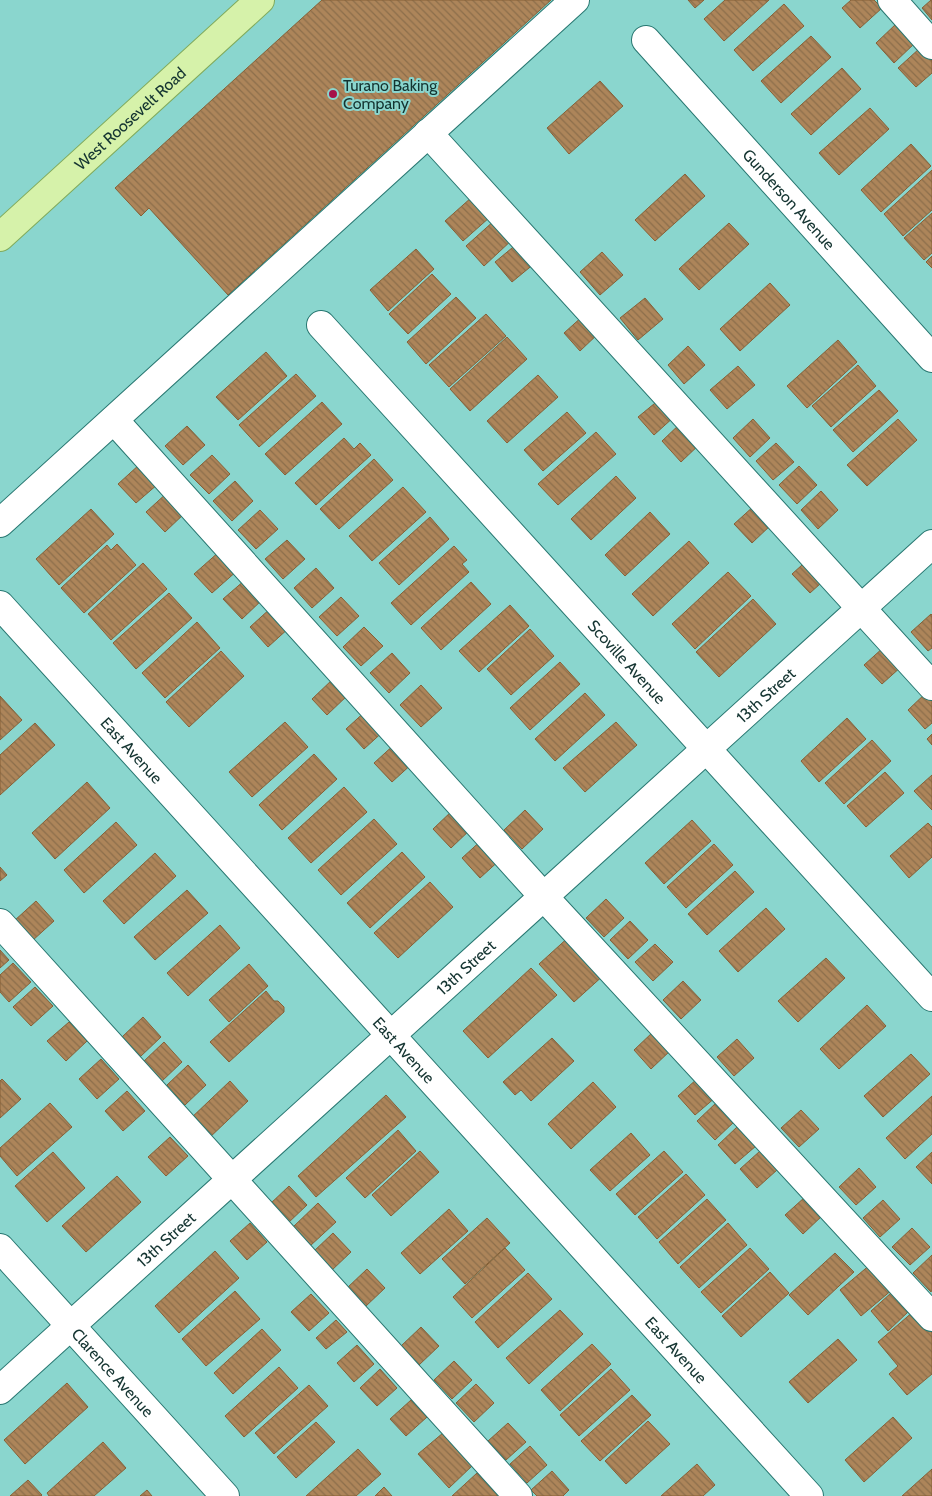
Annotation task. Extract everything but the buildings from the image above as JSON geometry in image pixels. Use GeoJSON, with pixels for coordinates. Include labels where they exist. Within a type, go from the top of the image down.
{"type":"FeatureCollection","features":[{"type":"Feature","properties":{"kind":"main road","name":"West Roosevelt Road"},"geometry":{"type":"LineString","coordinates":[[0,237],[260,0]]}},
{"type":"Feature","properties":{"kind":"street"},"geometry":{"type":"LineString","coordinates":[[0,523],[575,0]]}},
{"type":"Feature","properties":{"kind":"street"},"geometry":{"type":"LineString","coordinates":[[892,0],[932,45]]}},
{"type":"Feature","properties":{"kind":"street","name":"Gunderson Avenue"},"geometry":{"type":"LineString","coordinates":[[646,40],[932,358]]}},
{"type":"Feature","properties":{"kind":"street"},"geometry":{"type":"LineString","coordinates":[[428,133],[932,686]]}},
{"type":"Feature","properties":{"kind":"street","name":"Scoville Avenue"},"geometry":{"type":"LineString","coordinates":[[321,325],[932,997]]}},
{"type":"Feature","properties":{"kind":"street"},"geometry":{"type":"LineString","coordinates":[[114,420],[544,897],[932,1317]]}},
{"type":"Feature","properties":{"kind":"street","name":"13th Street"},"geometry":{"type":"LineString","coordinates":[[0,1390],[932,544]]}},
{"type":"Feature","properties":{"kind":"street","name":"East Avenue"},"geometry":{"type":"LineString","coordinates":[[0,605],[809,1496]]}},
{"type":"Feature","properties":{"kind":"street"},"geometry":{"type":"LineString","coordinates":[[0,923],[518,1496]]}},
{"type":"Feature","properties":{"kind":"street","name":"Clarence Avenue"},"geometry":{"type":"LineString","coordinates":[[0,1248],[225,1496]]}},
{"type":"Feature","properties":{"kind":"place","name":"Turano Baking Company"},"geometry":{"type":"Point","coordinates":[333,94]}}]}
